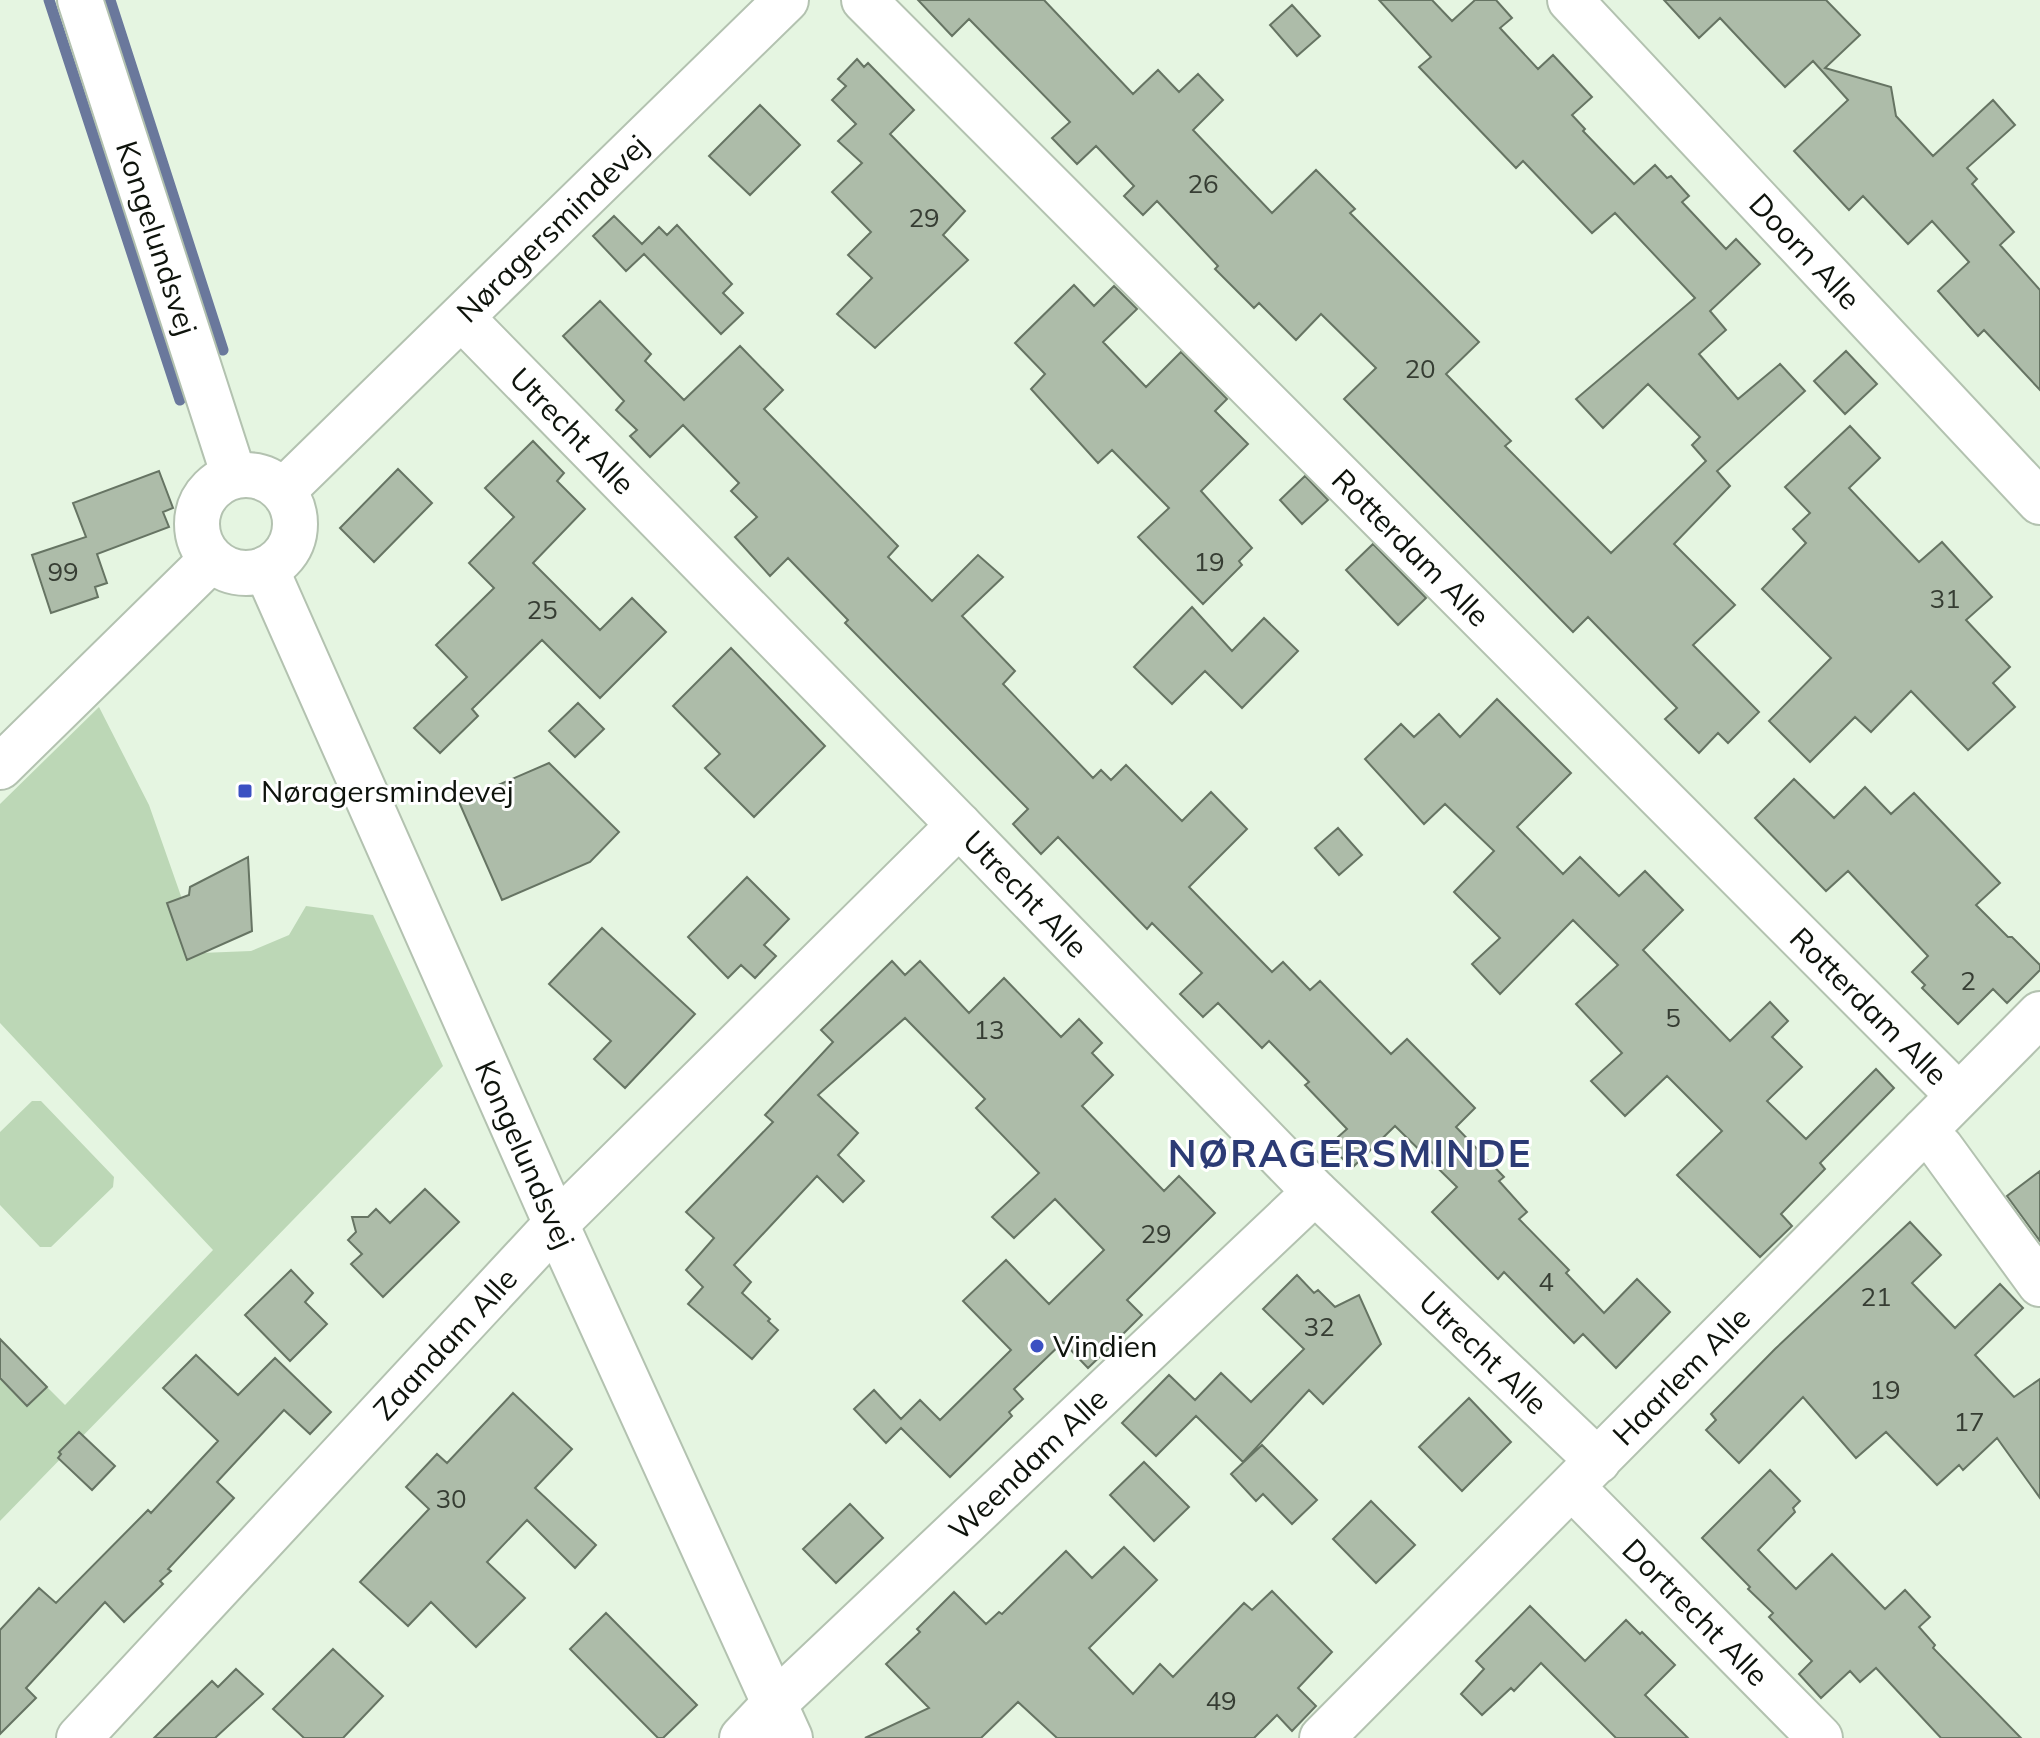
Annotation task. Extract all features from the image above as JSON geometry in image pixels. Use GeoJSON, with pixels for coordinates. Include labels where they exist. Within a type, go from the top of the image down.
{"type":"FeatureCollection","features":[{"type":"Feature","properties":{"kind":"street","name":"Kongelundsvej"},"geometry":{"type":"LineString","coordinates":[[80,0],[234,476]]}},
{"type":"Feature","properties":{"kind":"street","name":"Nøragersmindevej"},"geometry":{"type":"LineString","coordinates":[[283,491],[786,0]]}},
{"type":"Feature","properties":{"kind":"street","name":"Rotterdam Alle"},"geometry":{"type":"LineString","coordinates":[[864,0],[1958,1095]]}},
{"type":"Feature","properties":{"kind":"street","name":"Doorn Alle"},"geometry":{"type":"LineString","coordinates":[[1570,0],[2040,502]]}},
{"type":"Feature","properties":{"kind":"street","name":"Utrecht Alle"},"geometry":{"type":"LineString","coordinates":[[462,318],[959,825],[1585,1474]]}},
{"type":"Feature","properties":{"kind":"street"},"geometry":{"type":"LineString","coordinates":[[252,475],[269,480],[283,491],[294,516],[292,543],[281,558],[266,569],[247,573],[228,570],[211,560],[201,546],[196,529],[198,511],[205,495],[218,483],[234,476],[252,475]]}},
{"type":"Feature","properties":{"kind":"street"},"geometry":{"type":"LineString","coordinates":[[0,767],[211,560]]}},
{"type":"Feature","properties":{"kind":"street","name":"Kongelundsvej"},"geometry":{"type":"LineString","coordinates":[[266,569],[556,1224],[782,1721]]}},
{"type":"Feature","properties":{"kind":"street","name":"Zaandam Alle"},"geometry":{"type":"LineString","coordinates":[[79,1738],[556,1224],[959,825]]}},
{"type":"Feature","properties":{"kind":"street","name":"Haarlem Alle"},"geometry":{"type":"LineString","coordinates":[[1322,1738],[2040,1014]]}},
{"type":"Feature","properties":{"kind":"street"},"geometry":{"type":"LineString","coordinates":[[1924,1131],[1941,1148],[2040,1284]]}},
{"type":"Feature","properties":{"kind":"street","name":"Weendam Alle"},"geometry":{"type":"LineString","coordinates":[[742,1738],[782,1721],[1315,1192]]}},
{"type":"Feature","properties":{"kind":"street","name":"Dortrecht Alle"},"geometry":{"type":"LineString","coordinates":[[1585,1474],[1820,1738]]}},
{"type":"Feature","properties":{"kind":"green space"},"geometry":{"type":"Polygon","coordinates":[[[99,707],[149,805],[201,953],[251,951],[289,935],[306,906],[373,915],[443,1066],[0,1521],[0,1340],[65,1405],[213,1250],[0,1023],[0,804],[99,707]]]}},
{"type":"Feature","properties":{"kind":"green space"},"geometry":{"type":"Polygon","coordinates":[[[32,1101],[41,1101],[114,1177],[113,1187],[51,1247],[40,1247],[0,1205],[0,1132],[32,1101]]]}},
{"type":"Feature","properties":{"kind":"building"},"geometry":{"type":"Polygon","coordinates":[[[918,0],[1044,0],[1133,94],[1158,70],[1179,92],[1198,74],[1223,100],[1193,130],[1272,213],[1316,170],[1355,209],[1350,213],[1479,342],[1446,374],[1511,441],[1505,446],[1611,553],[1706,461],[1692,445],[1700,437],[1648,384],[1603,428],[1576,399],[1695,298],[1615,213],[1592,233],[1523,161],[1516,168],[1419,67],[1431,57],[1379,0],[1432,0],[1452,21],[1475,0],[1496,0],[1512,18],[1500,28],[1538,69],[1553,55],[1592,97],[1572,115],[1585,129],[1583,131],[1634,184],[1655,165],[1667,178],[1671,176],[1689,196],[1682,202],[1726,249],[1736,239],[1760,264],[1710,311],[1726,330],[1699,354],[1738,399],[1780,364],[1805,391],[1717,471],[1730,486],[1674,544],[1735,605],[1693,645],[1759,712],[1728,743],[1718,733],[1699,753],[1665,719],[1677,708],[1588,617],[1573,632],[1344,399],[1376,368],[1321,314],[1296,340],[1259,303],[1254,308],[1215,269],[1218,266],[1157,201],[1143,215],[1124,196],[1134,186],[1096,146],[1077,164],[1052,138],[1070,122],[969,19],[952,36],[918,0]]]}},
{"type":"Feature","properties":{"kind":"building"},"geometry":{"type":"Polygon","coordinates":[[[1664,0],[1826,0],[1860,35],[1825,68],[1891,87],[1896,116],[1933,156],[1993,100],[2015,125],[1967,168],[1977,179],[1972,184],[2014,232],[2000,245],[2040,290],[2040,390],[1984,330],[1978,336],[1938,291],[1969,262],[1932,221],[1908,244],[1863,196],[1849,210],[1794,151],[1848,100],[1813,61],[1785,87],[1720,18],[1699,38],[1664,0]]]}},
{"type":"Feature","properties":{"kind":"building"},"geometry":{"type":"Polygon","coordinates":[[[1292,5],[1320,36],[1297,56],[1270,25],[1292,5]]]}},
{"type":"Feature","properties":{"kind":"building"},"geometry":{"type":"Polygon","coordinates":[[[857,59],[864,67],[868,63],[914,110],[890,134],[965,211],[943,235],[968,260],[875,348],[837,314],[872,278],[848,255],[871,232],[832,192],[862,163],[838,141],[856,124],[832,100],[846,86],[838,79],[857,59]]]}},
{"type":"Feature","properties":{"kind":"building"},"geometry":{"type":"Polygon","coordinates":[[[760,105],[800,145],[750,195],[709,156],[760,105]]]}},
{"type":"Feature","properties":{"kind":"building"},"geometry":{"type":"Polygon","coordinates":[[[614,216],[642,244],[659,227],[667,235],[677,225],[732,284],[723,293],[743,313],[721,334],[644,254],[626,271],[593,236],[614,216]]]}},
{"type":"Feature","properties":{"kind":"building"},"geometry":{"type":"Polygon","coordinates":[[[1074,285],[1094,306],[1114,286],[1137,309],[1103,342],[1146,387],[1181,352],[1227,399],[1215,411],[1248,444],[1201,491],[1252,548],[1239,561],[1242,565],[1203,604],[1138,537],[1169,508],[1112,450],[1098,463],[1031,389],[1045,374],[1015,343],[1074,285]]]}},
{"type":"Feature","properties":{"kind":"building"},"geometry":{"type":"Polygon","coordinates":[[[600,301],[651,354],[645,361],[684,400],[740,346],[783,390],[764,409],[898,546],[888,557],[932,601],[978,555],[1003,577],[962,616],[1015,671],[1003,684],[1093,778],[1101,770],[1111,780],[1126,765],[1182,821],[1211,792],[1247,829],[1189,887],[1272,972],[1283,962],[1310,990],[1320,981],[1391,1054],[1407,1039],[1475,1108],[1456,1127],[1504,1177],[1499,1181],[1527,1212],[1519,1219],[1569,1270],[1566,1273],[1604,1313],[1637,1279],[1670,1312],[1616,1368],[1583,1334],[1574,1343],[1504,1272],[1498,1279],[1432,1212],[1457,1187],[1395,1126],[1352,1168],[1329,1145],[1347,1129],[1305,1085],[1309,1082],[1269,1041],[1262,1048],[1218,1003],[1203,1017],[1180,994],[1202,973],[1152,923],[1147,929],[1058,837],[1041,854],[1013,824],[1028,809],[845,623],[848,620],[788,558],[770,576],[735,537],[757,517],[731,491],[739,483],[683,425],[650,457],[630,436],[637,430],[616,410],[624,401],[563,336],[600,301]]]}},
{"type":"Feature","properties":{"kind":"building"},"geometry":{"type":"Polygon","coordinates":[[[1846,351],[1877,384],[1845,414],[1814,381],[1846,351]]]}},
{"type":"Feature","properties":{"kind":"building"},"geometry":{"type":"Polygon","coordinates":[[[1850,426],[1880,458],[1849,488],[1919,562],[1942,542],[1992,597],[1966,620],[2010,667],[1993,683],[2015,707],[1968,750],[1911,691],[1871,732],[1855,717],[1810,762],[1769,721],[1831,658],[1762,589],[1806,543],[1793,529],[1810,513],[1785,487],[1850,426]]]}},
{"type":"Feature","properties":{"kind":"building"},"geometry":{"type":"Polygon","coordinates":[[[533,441],[564,473],[557,481],[585,509],[533,563],[600,630],[632,598],[666,632],[600,698],[542,640],[472,709],[478,716],[440,753],[414,728],[467,677],[436,645],[494,588],[469,563],[514,517],[485,488],[533,441]]]}},
{"type":"Feature","properties":{"kind":"building"},"geometry":{"type":"Polygon","coordinates":[[[398,469],[432,503],[374,562],[340,528],[398,469]]]}},
{"type":"Feature","properties":{"kind":"building"},"geometry":{"type":"Polygon","coordinates":[[[159,471],[173,508],[163,512],[169,527],[97,554],[107,583],[95,587],[98,597],[51,613],[32,555],[86,537],[73,503],[159,471]]]}},
{"type":"Feature","properties":{"kind":"building"},"geometry":{"type":"Polygon","coordinates":[[[1305,476],[1328,500],[1302,524],[1280,500],[1305,476]]]}},
{"type":"Feature","properties":{"kind":"building"},"geometry":{"type":"Polygon","coordinates":[[[1373,544],[1426,598],[1398,625],[1346,570],[1373,544]]]}},
{"type":"Feature","properties":{"kind":"building"},"geometry":{"type":"Polygon","coordinates":[[[1192,607],[1232,651],[1264,618],[1298,651],[1242,708],[1205,671],[1172,704],[1134,667],[1192,607]]]}},
{"type":"Feature","properties":{"kind":"building"},"geometry":{"type":"Polygon","coordinates":[[[731,648],[825,746],[754,817],[705,768],[720,754],[673,706],[731,648]]]}},
{"type":"Feature","properties":{"kind":"building"},"geometry":{"type":"Polygon","coordinates":[[[1497,699],[1571,773],[1517,827],[1563,874],[1580,857],[1619,896],[1645,871],[1683,910],[1643,950],[1730,1041],[1770,1002],[1788,1021],[1772,1037],[1802,1067],[1767,1101],[1806,1139],[1876,1069],[1894,1088],[1820,1163],[1825,1169],[1781,1214],[1792,1226],[1760,1257],[1677,1175],[1722,1131],[1667,1076],[1625,1116],[1591,1081],[1622,1053],[1576,1004],[1618,965],[1573,920],[1500,994],[1472,964],[1500,938],[1454,892],[1494,851],[1445,804],[1424,824],[1365,759],[1401,724],[1414,737],[1439,714],[1460,737],[1497,699]]]}},
{"type":"Feature","properties":{"kind":"building"},"geometry":{"type":"Polygon","coordinates":[[[578,703],[604,729],[575,757],[549,731],[578,703]]]}},
{"type":"Feature","properties":{"kind":"building"},"geometry":{"type":"Polygon","coordinates":[[[549,763],[619,832],[590,862],[502,900],[459,802],[549,763]]]}},
{"type":"Feature","properties":{"kind":"building"},"geometry":{"type":"Polygon","coordinates":[[[1794,779],[1834,818],[1865,787],[1891,814],[1914,793],[2000,883],[1976,905],[2040,965],[2040,970],[2007,1003],[1993,989],[1958,1024],[1922,988],[1925,985],[1912,972],[1928,956],[1848,871],[1826,891],[1755,818],[1794,779]]]}},
{"type":"Feature","properties":{"kind":"building"},"geometry":{"type":"Polygon","coordinates":[[[1338,828],[1362,855],[1339,875],[1315,848],[1338,828]]]}},
{"type":"Feature","properties":{"kind":"building"},"geometry":{"type":"Polygon","coordinates":[[[248,857],[252,931],[187,960],[167,903],[189,895],[190,887],[248,857]]]}},
{"type":"Feature","properties":{"kind":"building"},"geometry":{"type":"Polygon","coordinates":[[[747,877],[789,919],[764,945],[776,956],[755,978],[741,965],[728,978],[688,937],[747,877]]]}},
{"type":"Feature","properties":{"kind":"building"},"geometry":{"type":"Polygon","coordinates":[[[602,928],[695,1014],[625,1088],[594,1059],[611,1041],[549,984],[602,928]]]}},
{"type":"Feature","properties":{"kind":"building"},"geometry":{"type":"Polygon","coordinates":[[[892,961],[905,975],[920,961],[969,1013],[1004,978],[1061,1037],[1079,1019],[1102,1043],[1092,1053],[1113,1075],[1082,1106],[1164,1191],[1179,1176],[1215,1213],[1127,1300],[1142,1315],[1111,1346],[1088,1368],[1063,1342],[1014,1389],[1023,1399],[1009,1412],[1012,1416],[950,1477],[901,1428],[886,1443],[854,1409],[874,1390],[901,1419],[920,1400],[940,1420],[1011,1350],[963,1301],[1006,1260],[1049,1304],[1104,1250],[1055,1199],[1014,1238],[992,1217],[1039,1173],[976,1108],[985,1099],[905,1018],[818,1095],[858,1133],[838,1155],[864,1181],[843,1202],[817,1176],[734,1265],[751,1282],[742,1293],[778,1330],[752,1359],[688,1304],[703,1287],[686,1270],[714,1238],[686,1212],[773,1122],[765,1115],[833,1042],[821,1030],[892,961]]]}},
{"type":"Feature","properties":{"kind":"building"},"geometry":{"type":"Polygon","coordinates":[[[2040,1171],[2040,1241],[2007,1196],[2040,1171]]]}},
{"type":"Feature","properties":{"kind":"building"},"geometry":{"type":"Polygon","coordinates":[[[425,1189],[459,1222],[383,1297],[351,1264],[362,1254],[348,1240],[356,1232],[352,1217],[368,1217],[376,1209],[390,1223],[425,1189]]]}},
{"type":"Feature","properties":{"kind":"building"},"geometry":{"type":"Polygon","coordinates":[[[1910,1222],[1941,1255],[1912,1283],[1955,1328],[2000,1284],[2023,1308],[1975,1355],[2014,1397],[2040,1379],[2040,1498],[1997,1438],[1963,1470],[1959,1465],[1937,1485],[1886,1432],[1856,1458],[1803,1397],[1739,1463],[1706,1430],[1716,1420],[1711,1414],[1910,1222]]]}},
{"type":"Feature","properties":{"kind":"building"},"geometry":{"type":"Polygon","coordinates":[[[291,1270],[313,1293],[305,1302],[327,1324],[290,1361],[245,1315],[291,1270]]]}},
{"type":"Feature","properties":{"kind":"building"},"geometry":{"type":"Polygon","coordinates":[[[1297,1275],[1314,1293],[1318,1290],[1335,1307],[1359,1295],[1381,1344],[1323,1404],[1309,1390],[1243,1462],[1196,1416],[1156,1456],[1122,1423],[1169,1375],[1195,1400],[1221,1373],[1251,1402],[1304,1349],[1263,1309],[1297,1275]]]}},
{"type":"Feature","properties":{"kind":"building"},"geometry":{"type":"Polygon","coordinates":[[[0,1339],[47,1387],[27,1406],[0,1378],[0,1339]]]}},
{"type":"Feature","properties":{"kind":"building"},"geometry":{"type":"Polygon","coordinates":[[[196,1355],[238,1395],[275,1358],[331,1412],[310,1434],[284,1410],[217,1482],[234,1498],[168,1569],[171,1571],[160,1581],[163,1584],[124,1622],[105,1602],[26,1688],[36,1698],[0,1734],[0,1630],[39,1588],[56,1603],[148,1510],[151,1513],[218,1441],[163,1388],[196,1355]]]}},
{"type":"Feature","properties":{"kind":"building"},"geometry":{"type":"Polygon","coordinates":[[[513,1393],[572,1449],[535,1488],[596,1545],[575,1568],[527,1520],[487,1562],[525,1598],[476,1647],[431,1602],[408,1626],[360,1582],[429,1509],[406,1487],[437,1454],[447,1463],[513,1393]]]}},
{"type":"Feature","properties":{"kind":"building"},"geometry":{"type":"Polygon","coordinates":[[[1469,1398],[1511,1442],[1462,1491],[1419,1447],[1469,1398]]]}},
{"type":"Feature","properties":{"kind":"building"},"geometry":{"type":"Polygon","coordinates":[[[79,1432],[115,1466],[92,1490],[58,1458],[59,1452],[79,1432]]]}},
{"type":"Feature","properties":{"kind":"building"},"geometry":{"type":"Polygon","coordinates":[[[1262,1445],[1317,1500],[1292,1524],[1263,1494],[1256,1501],[1231,1474],[1262,1445]]]}},
{"type":"Feature","properties":{"kind":"building"},"geometry":{"type":"Polygon","coordinates":[[[1144,1462],[1189,1507],[1154,1541],[1110,1495],[1144,1462]]]}},
{"type":"Feature","properties":{"kind":"building"},"geometry":{"type":"Polygon","coordinates":[[[1770,1470],[1800,1501],[1793,1508],[1795,1512],[1758,1550],[1796,1589],[1832,1554],[1885,1609],[1905,1590],[1930,1617],[1919,1627],[1935,1645],[1933,1648],[2021,1738],[1941,1738],[1876,1668],[1860,1682],[1850,1671],[1821,1698],[1799,1674],[1812,1661],[1769,1617],[1773,1613],[1748,1589],[1750,1587],[1702,1538],[1770,1470]]]}},
{"type":"Feature","properties":{"kind":"building"},"geometry":{"type":"Polygon","coordinates":[[[1371,1501],[1415,1545],[1376,1583],[1333,1539],[1371,1501]]]}},
{"type":"Feature","properties":{"kind":"building"},"geometry":{"type":"Polygon","coordinates":[[[850,1504],[883,1538],[836,1583],[803,1549],[850,1504]]]}},
{"type":"Feature","properties":{"kind":"building"},"geometry":{"type":"Polygon","coordinates":[[[1124,1547],[1157,1580],[1089,1648],[1133,1694],[1160,1664],[1173,1677],[1244,1603],[1252,1610],[1272,1591],[1332,1652],[1298,1688],[1316,1706],[1292,1731],[1277,1715],[1254,1738],[1057,1738],[1018,1702],[981,1738],[865,1738],[929,1708],[886,1664],[920,1632],[917,1629],[954,1592],[986,1624],[999,1612],[1002,1614],[1066,1551],[1092,1578],[1124,1547]]]}},
{"type":"Feature","properties":{"kind":"building"},"geometry":{"type":"Polygon","coordinates":[[[1530,1606],[1585,1661],[1626,1620],[1640,1634],[1642,1632],[1675,1665],[1645,1695],[1688,1738],[1616,1738],[1541,1663],[1514,1691],[1511,1688],[1482,1715],[1461,1694],[1484,1669],[1476,1661],[1530,1606]]]}},
{"type":"Feature","properties":{"kind":"building"},"geometry":{"type":"Polygon","coordinates":[[[606,1613],[697,1705],[663,1738],[658,1738],[570,1649],[606,1613]]]}},
{"type":"Feature","properties":{"kind":"building"},"geometry":{"type":"Polygon","coordinates":[[[333,1649],[383,1696],[343,1738],[304,1738],[273,1709],[333,1649]]]}},
{"type":"Feature","properties":{"kind":"building"},"geometry":{"type":"Polygon","coordinates":[[[236,1669],[263,1694],[215,1738],[154,1738],[212,1681],[218,1687],[236,1669]]]}},
{"type":"Feature","properties":{"kind":"waterway"},"geometry":{"type":"LineString","coordinates":[[49,0],[180,400]]}},
{"type":"Feature","properties":{"kind":"waterway"},"geometry":{"type":"LineString","coordinates":[[110,0],[223,350]]}},
{"type":"Feature","properties":{"kind":"place","name":"Nøragersmindevej"},"geometry":{"type":"Point","coordinates":[245,791]}},
{"type":"Feature","properties":{"kind":"place","name":"Vindien"},"geometry":{"type":"Point","coordinates":[1037,1346]}},
{"type":"Feature","properties":{"kind":"district","name":"NØRAGERSMINDE"},"geometry":{"type":"Point","coordinates":[1350,1153]}}]}
